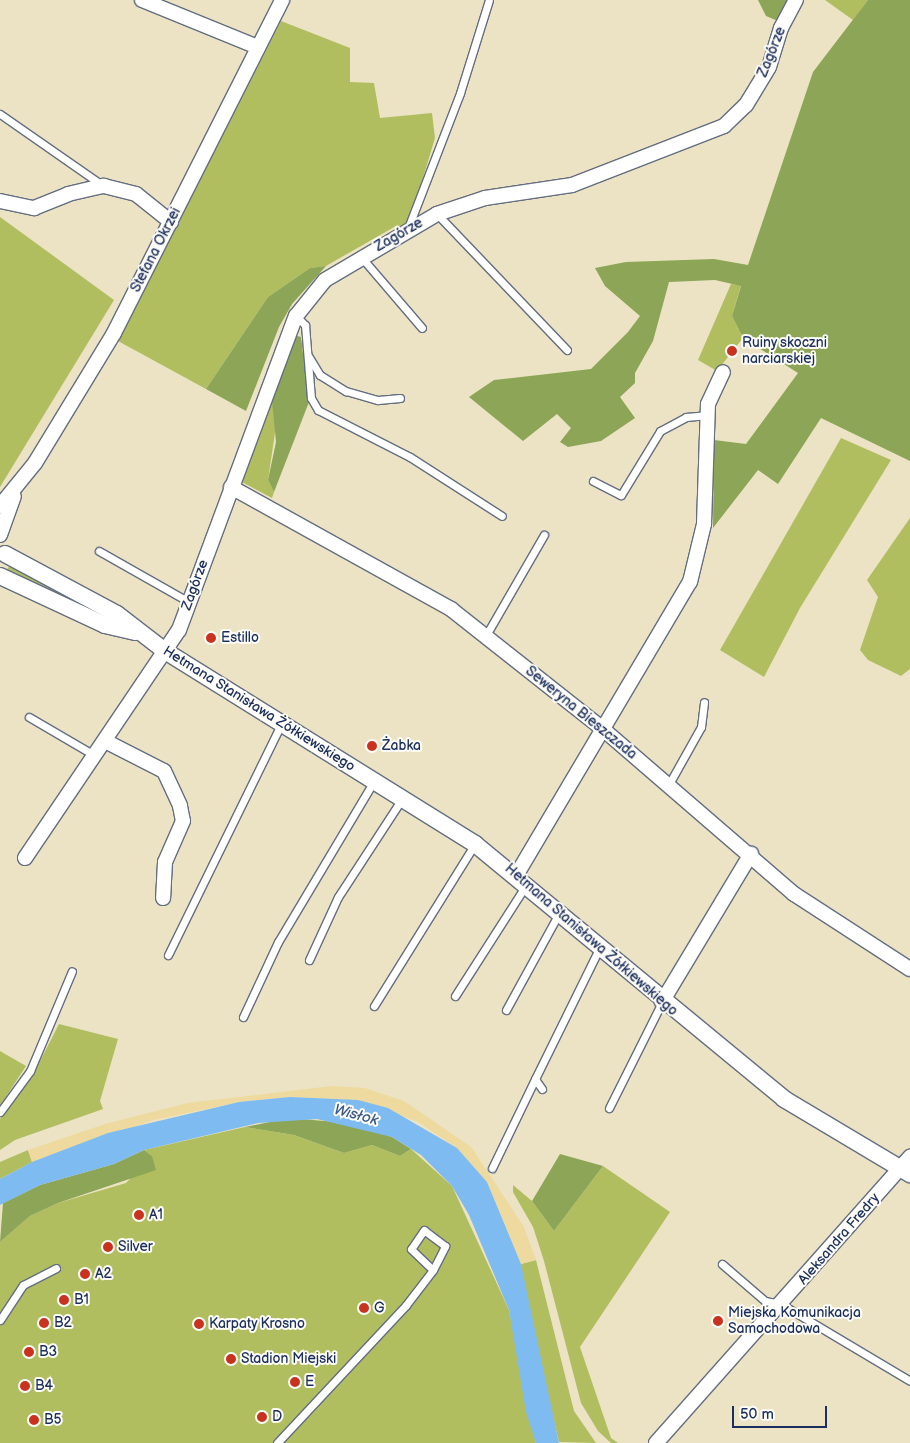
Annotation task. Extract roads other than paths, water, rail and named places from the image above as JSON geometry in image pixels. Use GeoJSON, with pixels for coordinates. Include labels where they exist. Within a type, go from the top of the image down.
{"type":"FeatureCollection","features":[{"type":"Feature","properties":{"kind":"street"},"geometry":{"type":"LineString","coordinates":[[142,0],[258,47]]}},
{"type":"Feature","properties":{"kind":"street","name":"Stefana Okrzei"},"geometry":{"type":"LineString","coordinates":[[0,536],[16,491],[114,333],[282,0]]}},
{"type":"Feature","properties":{"kind":"street","name":"Zagórze"},"geometry":{"type":"LineString","coordinates":[[25,858],[164,652],[189,602],[296,316],[325,280],[408,228],[437,214],[485,198],[572,185],[724,126],[746,105],[769,67],[781,28],[796,0]]}},
{"type":"Feature","properties":{"kind":"street"},"geometry":{"type":"LineString","coordinates":[[0,201],[34,208],[68,194],[104,186],[136,194],[171,222]]}},
{"type":"Feature","properties":{"kind":"street"},"geometry":{"type":"LineString","coordinates":[[522,878],[604,730],[690,582],[701,550],[708,404],[723,372]]}},
{"type":"Feature","properties":{"kind":"street","name":"Seweryna Bieszczada"},"geometry":{"type":"LineString","coordinates":[[231,487],[447,607],[604,730],[751,854],[794,894],[910,969]]}},
{"type":"Feature","properties":{"kind":"street","name":"Stefana Okrzei"},"geometry":{"type":"LineString","coordinates":[[0,506],[16,491]]}},
{"type":"Feature","properties":{"kind":"street","name":"Hetmana Stanisława Żółkiewskiego"},"geometry":{"type":"LineString","coordinates":[[2,554],[109,610],[164,652],[281,722],[475,844],[522,878],[662,1002],[784,1099],[907,1167]]}},
{"type":"Feature","properties":{"kind":"street","name":"Hetmana Stanisława Żółkiewskiego"},"geometry":{"type":"LineString","coordinates":[[0,576],[105,625],[139,634]]}},
{"type":"Feature","properties":{"kind":"street"},"geometry":{"type":"LineString","coordinates":[[105,741],[164,770],[180,806],[183,821],[164,862],[163,898]]}},
{"type":"Feature","properties":{"kind":"street"},"geometry":{"type":"LineString","coordinates":[[662,1002],[751,854]]}},
{"type":"Feature","properties":{"kind":"street","name":"Aleksandra Fredry"},"geometry":{"type":"LineString","coordinates":[[656,1443],[907,1167]]}},
{"type":"Feature","properties":{"kind":"lane"},"geometry":{"type":"LineString","coordinates":[[408,228],[460,93],[490,0]]}},
{"type":"Feature","properties":{"kind":"lane"},"geometry":{"type":"LineString","coordinates":[[0,114],[104,186]]}},
{"type":"Feature","properties":{"kind":"lane"},"geometry":{"type":"LineString","coordinates":[[437,214],[567,350]]}},
{"type":"Feature","properties":{"kind":"lane"},"geometry":{"type":"LineString","coordinates":[[362,258],[422,328]]}},
{"type":"Feature","properties":{"kind":"lane"},"geometry":{"type":"LineString","coordinates":[[296,316],[305,325],[311,398],[327,418],[410,457],[502,516]]}},
{"type":"Feature","properties":{"kind":"lane"},"geometry":{"type":"LineString","coordinates":[[307,354],[320,375],[341,389],[372,399],[400,398]]}},
{"type":"Feature","properties":{"kind":"lane"},"geometry":{"type":"LineString","coordinates":[[593,481],[622,495],[660,431],[686,417],[708,415]]}},
{"type":"Feature","properties":{"kind":"lane"},"geometry":{"type":"LineString","coordinates":[[485,637],[544,535]]}},
{"type":"Feature","properties":{"kind":"lane"},"geometry":{"type":"LineString","coordinates":[[99,551],[189,602]]}},
{"type":"Feature","properties":{"kind":"lane"},"geometry":{"type":"LineString","coordinates":[[669,784],[701,726],[704,702]]}},
{"type":"Feature","properties":{"kind":"lane"},"geometry":{"type":"LineString","coordinates":[[29,717],[94,755]]}},
{"type":"Feature","properties":{"kind":"lane"},"geometry":{"type":"LineString","coordinates":[[168,955],[281,722]]}},
{"type":"Feature","properties":{"kind":"lane"},"geometry":{"type":"LineString","coordinates":[[243,1017],[278,942],[374,780]]}},
{"type":"Feature","properties":{"kind":"lane"},"geometry":{"type":"LineString","coordinates":[[309,960],[338,897],[403,798]]}},
{"type":"Feature","properties":{"kind":"lane"},"geometry":{"type":"LineString","coordinates":[[374,1006],[475,844]]}},
{"type":"Feature","properties":{"kind":"lane"},"geometry":{"type":"LineString","coordinates":[[455,996],[522,878]]}},
{"type":"Feature","properties":{"kind":"lane"},"geometry":{"type":"LineString","coordinates":[[506,1010],[561,911]]}},
{"type":"Feature","properties":{"kind":"lane"},"geometry":{"type":"LineString","coordinates":[[492,1168],[600,947]]}},
{"type":"Feature","properties":{"kind":"lane"},"geometry":{"type":"LineString","coordinates":[[0,1112],[30,1071],[72,971]]}},
{"type":"Feature","properties":{"kind":"lane"},"geometry":{"type":"LineString","coordinates":[[609,1108],[662,1002]]}},
{"type":"Feature","properties":{"kind":"lane"},"geometry":{"type":"LineString","coordinates":[[535,1079],[542,1089]]}},
{"type":"Feature","properties":{"kind":"lane"},"geometry":{"type":"LineString","coordinates":[[277,1443],[406,1305],[433,1270],[445,1246],[424,1230],[411,1249],[433,1270]]}},
{"type":"Feature","properties":{"kind":"lane"},"geometry":{"type":"LineString","coordinates":[[722,1264],[765,1301],[782,1304],[910,1381]]}},
{"type":"Feature","properties":{"kind":"lane"},"geometry":{"type":"LineString","coordinates":[[0,1320],[23,1285],[56,1268]]}},
{"type":"Feature","properties":{"kind":"water","name":"Wisłok"},"geometry":{"type":"Polygon","coordinates":[[[290,1097],[358,1100],[388,1108],[457,1148],[487,1182],[521,1264],[559,1443],[536,1443],[526,1412],[509,1310],[469,1215],[452,1186],[421,1155],[392,1137],[317,1119],[258,1123],[144,1150],[114,1164],[40,1185],[0,1205],[0,1179],[32,1162],[108,1133],[239,1102],[290,1097]]]}},
{"type":"Feature","properties":{"kind":"place","name":"Ruiny skoczni narciarskiej"},"geometry":{"type":"Point","coordinates":[732,351]}},
{"type":"Feature","properties":{"kind":"place","name":"Estillo"},"geometry":{"type":"Point","coordinates":[211,638]}},
{"type":"Feature","properties":{"kind":"place","name":"Żabka"},"geometry":{"type":"Point","coordinates":[372,746]}},
{"type":"Feature","properties":{"kind":"place","name":"A1"},"geometry":{"type":"Point","coordinates":[139,1215]}},
{"type":"Feature","properties":{"kind":"place","name":"Silver"},"geometry":{"type":"Point","coordinates":[108,1247]}},
{"type":"Feature","properties":{"kind":"place","name":"A2"},"geometry":{"type":"Point","coordinates":[85,1274]}},
{"type":"Feature","properties":{"kind":"place","name":"B1"},"geometry":{"type":"Point","coordinates":[64,1300]}},
{"type":"Feature","properties":{"kind":"place","name":"G"},"geometry":{"type":"Point","coordinates":[364,1308]}},
{"type":"Feature","properties":{"kind":"place","name":"Miejska Komunikacja Samochodowa"},"geometry":{"type":"Point","coordinates":[718,1321]}},
{"type":"Feature","properties":{"kind":"place","name":"B2"},"geometry":{"type":"Point","coordinates":[44,1323]}},
{"type":"Feature","properties":{"kind":"place","name":"Karpaty Krosno"},"geometry":{"type":"Point","coordinates":[199,1324]}},
{"type":"Feature","properties":{"kind":"place","name":"B3"},"geometry":{"type":"Point","coordinates":[29,1352]}},
{"type":"Feature","properties":{"kind":"place","name":"Stadion Miejski"},"geometry":{"type":"Point","coordinates":[231,1359]}},
{"type":"Feature","properties":{"kind":"place","name":"E"},"geometry":{"type":"Point","coordinates":[295,1382]}},
{"type":"Feature","properties":{"kind":"place","name":"B4"},"geometry":{"type":"Point","coordinates":[25,1386]}},
{"type":"Feature","properties":{"kind":"place","name":"D"},"geometry":{"type":"Point","coordinates":[262,1417]}},
{"type":"Feature","properties":{"kind":"place","name":"B5"},"geometry":{"type":"Point","coordinates":[34,1420]}}]}
